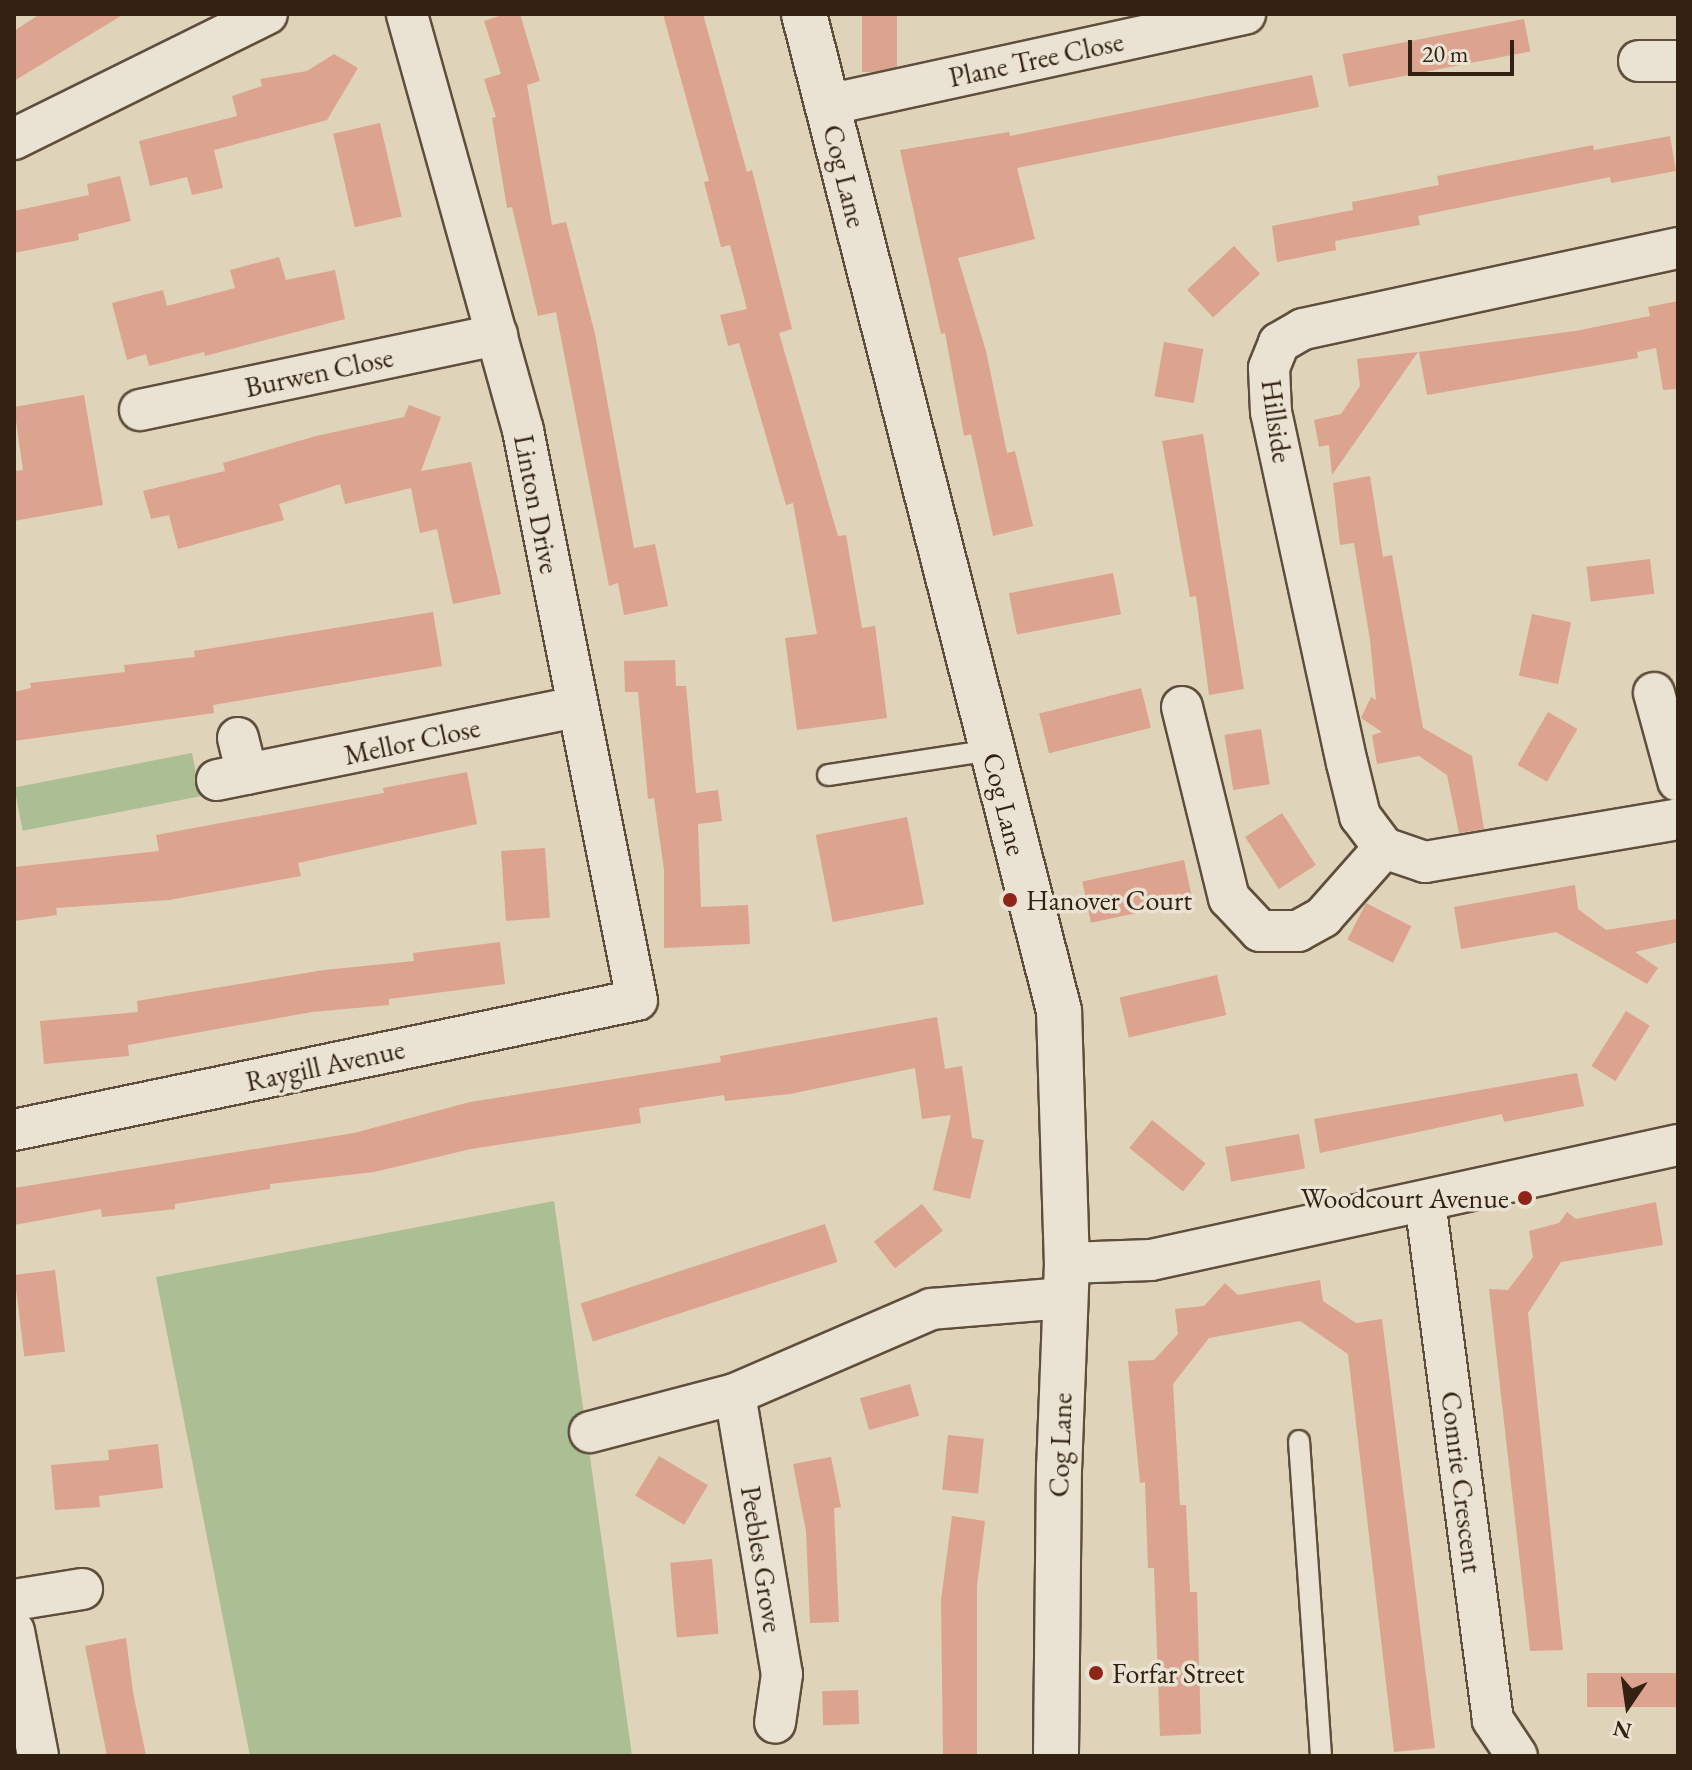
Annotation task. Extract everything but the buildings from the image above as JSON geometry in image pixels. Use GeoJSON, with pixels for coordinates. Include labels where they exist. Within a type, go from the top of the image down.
{"type":"FeatureCollection","features":[{"type":"Feature","properties":{"kind":"street"},"geometry":{"type":"LineString","coordinates":[[14,139],[267,14]]}},
{"type":"Feature","properties":{"kind":"street","name":"Linton Drive"},"geometry":{"type":"LineString","coordinates":[[407,14],[523,430],[637,1000]]}},
{"type":"Feature","properties":{"kind":"street","name":"Cog Lane"},"geometry":{"type":"LineString","coordinates":[[804,14],[1059,1011],[1067,1281],[1056,1756]]}},
{"type":"Feature","properties":{"kind":"street","name":"Plane Tree Close"},"geometry":{"type":"LineString","coordinates":[[827,105],[1245,14]]}},
{"type":"Feature","properties":{"kind":"street","name":"Hillside"},"geometry":{"type":"LineString","coordinates":[[1384,848],[1360,816],[1271,412],[1269,368],[1279,343],[1303,329],[1678,248]]}},
{"type":"Feature","properties":{"kind":"street","name":"Burwen Close"},"geometry":{"type":"LineString","coordinates":[[140,410],[497,335]]}},
{"type":"Feature","properties":{"kind":"street"},"geometry":{"type":"LineString","coordinates":[[1654,693],[1678,781]]}},
{"type":"Feature","properties":{"kind":"street","name":"Mellor Close"},"geometry":{"type":"LineString","coordinates":[[234,764],[577,707]]}},
{"type":"Feature","properties":{"kind":"street"},"geometry":{"type":"LineString","coordinates":[[1182,707],[1229,898],[1260,931],[1298,931],[1323,917],[1384,848],[1425,862],[1678,819]]}},
{"type":"Feature","properties":{"kind":"street","name":"Raygill Avenue"},"geometry":{"type":"LineString","coordinates":[[14,1130],[637,1000]]}},
{"type":"Feature","properties":{"kind":"street"},"geometry":{"type":"LineString","coordinates":[[590,1432],[735,1394],[931,1309],[1678,1145]]}},
{"type":"Feature","properties":{"kind":"street","name":"Comrie Crescent"},"geometry":{"type":"LineString","coordinates":[[1425,1201],[1493,1720],[1517,1756]]}},
{"type":"Feature","properties":{"kind":"street","name":"Peebles Grove"},"geometry":{"type":"LineString","coordinates":[[735,1394],[782,1674],[775,1723]]}},
{"type":"Feature","properties":{"kind":"street"},"geometry":{"type":"LineString","coordinates":[[14,1600],[82,1589]]}},
{"type":"Feature","properties":{"kind":"street"},"geometry":{"type":"LineString","coordinates":[[14,1631],[38,1756]]}},
{"type":"Feature","properties":{"kind":"lane"},"geometry":{"type":"LineString","coordinates":[[828,775],[992,750]]}},
{"type":"Feature","properties":{"kind":"lane"},"geometry":{"type":"LineString","coordinates":[[1299,1441],[1321,1756]]}},
{"type":"Feature","properties":{"kind":"green space"},"geometry":{"type":"Polygon","coordinates":[[[192,753],[200,796],[23,831],[14,788],[192,753]]]}},
{"type":"Feature","properties":{"kind":"green space"},"geometry":{"type":"Polygon","coordinates":[[[554,1201],[632,1756],[250,1756],[156,1277],[554,1201]]]}},
{"type":"Feature","properties":{"kind":"place","name":"Hanover Court"},"geometry":{"type":"Point","coordinates":[1010,900]}},
{"type":"Feature","properties":{"kind":"place","name":"Woodcourt Avenue"},"geometry":{"type":"Point","coordinates":[1525,1198]}},
{"type":"Feature","properties":{"kind":"place","name":"Forfar Street"},"geometry":{"type":"Point","coordinates":[1096,1673]}}]}
